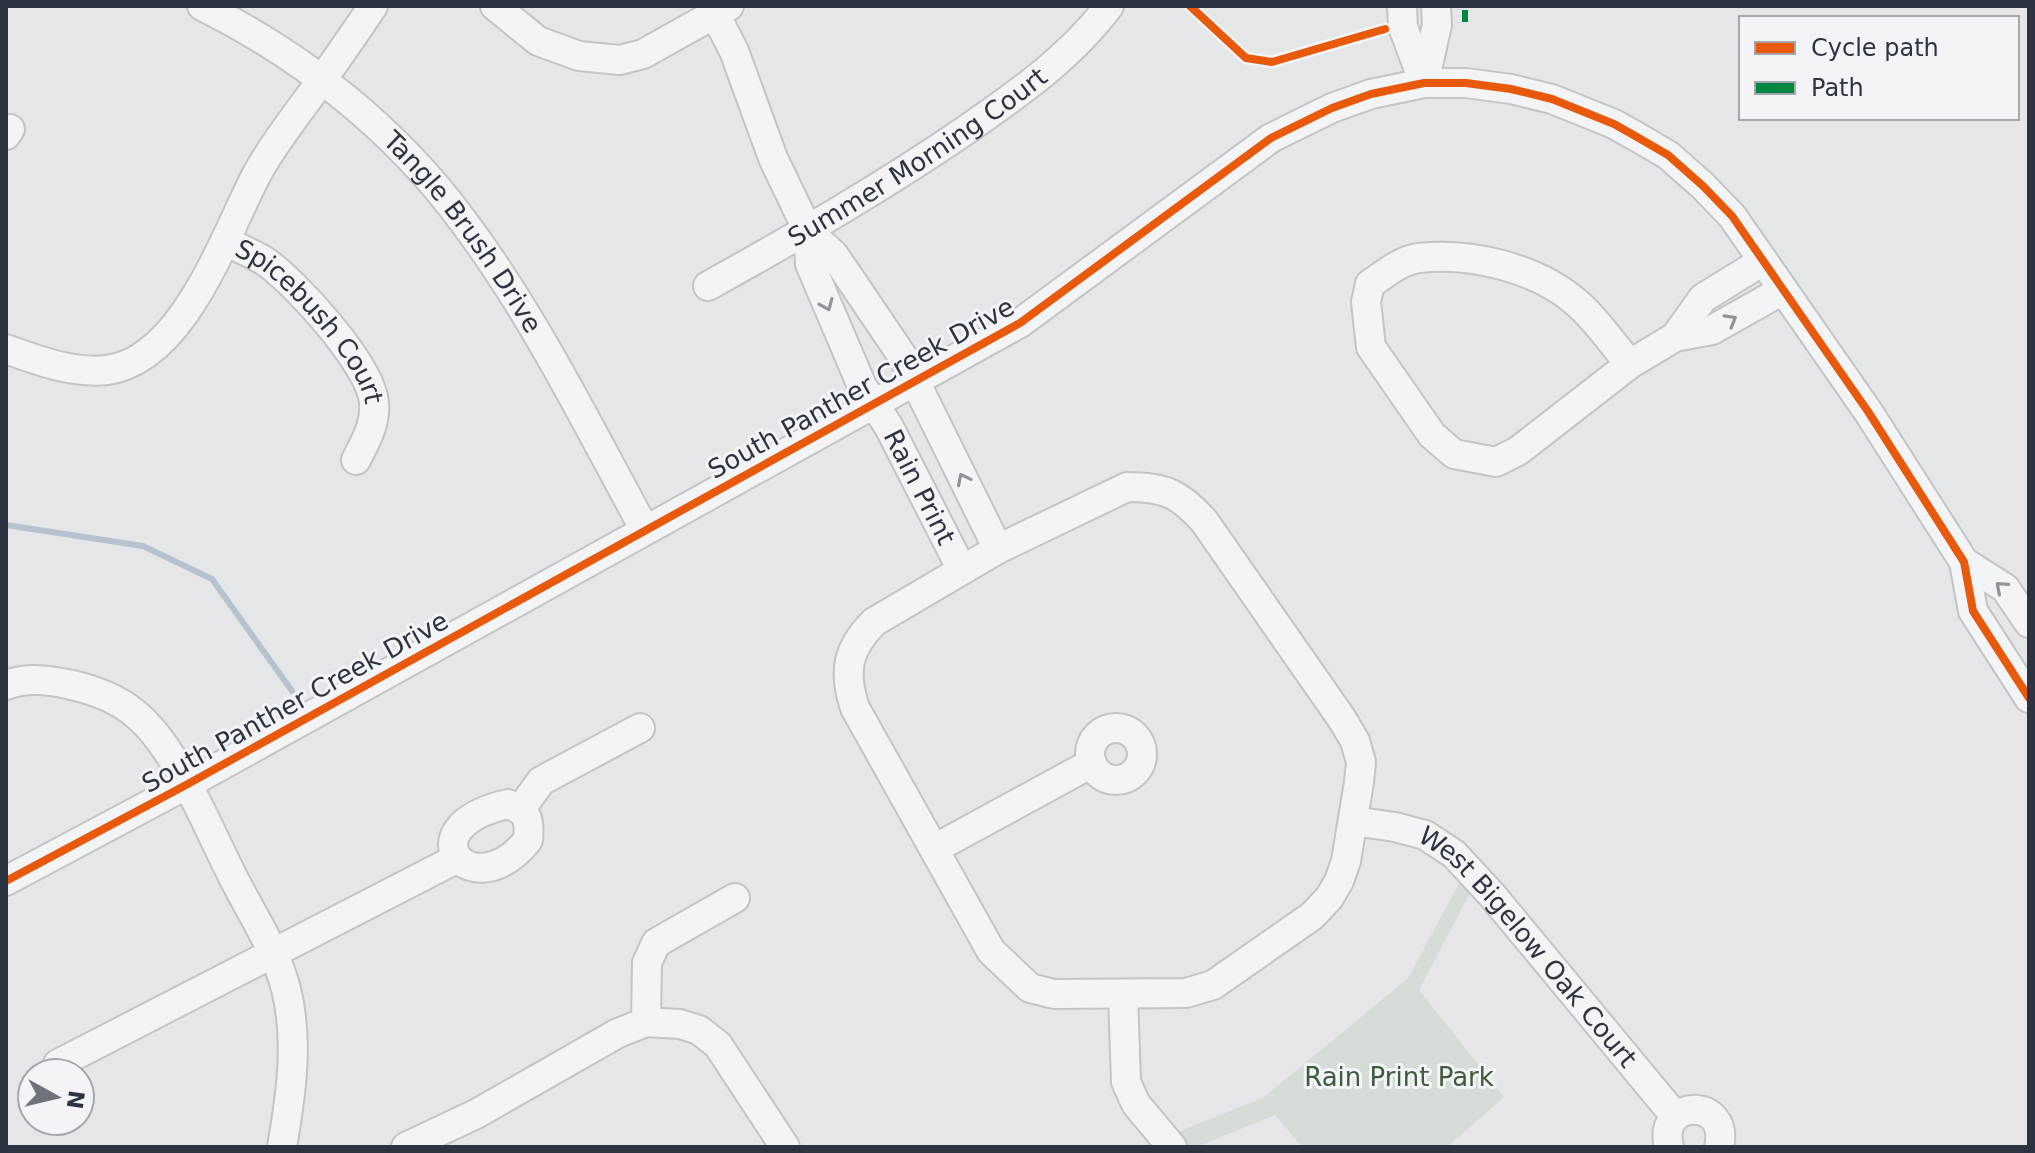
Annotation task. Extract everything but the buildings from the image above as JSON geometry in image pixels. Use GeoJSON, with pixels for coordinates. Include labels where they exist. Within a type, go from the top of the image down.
{"type":"FeatureCollection","features":[{"type":"Feature","properties":{"kind":"street","name":"Tangle Brush Drive"},"geometry":{"type":"LineString","coordinates":[[202,6],[248,29],[323,79],[407,156],[462,219],[507,284],[553,361],[645,530]]}},
{"type":"Feature","properties":{"kind":"street"},"geometry":{"type":"LineString","coordinates":[[6,349],[41,361],[81,369],[109,370],[132,361],[171,332],[210,272],[258,172],[292,118],[373,6]]}},
{"type":"Feature","properties":{"kind":"street"},"geometry":{"type":"LineString","coordinates":[[495,6],[538,41],[600,60],[620,60],[643,54],[713,8],[734,51],[773,158],[808,231]]}},
{"type":"Feature","properties":{"kind":"street","name":"Summer Morning Court"},"geometry":{"type":"LineString","coordinates":[[708,286],[808,231],[916,164],[1009,100],[1072,47],[1109,6]]}},
{"type":"Feature","properties":{"kind":"street"},"geometry":{"type":"LineString","coordinates":[[1402,6],[1403,27],[1424,83]]}},
{"type":"Feature","properties":{"kind":"street"},"geometry":{"type":"LineString","coordinates":[[1424,83],[1437,25],[1436,6]]}},
{"type":"Feature","properties":{"kind":"street","name":"South Panther Creek Drive"},"geometry":{"type":"LineString","coordinates":[[6,881],[186,785],[1020,323],[1271,138],[1332,108],[1371,94],[1424,83],[1466,83],[1552,99],[1614,124],[1668,155],[1703,186],[1732,216],[1869,413],[1964,562],[1973,611],[2029,698]]}},
{"type":"Feature","properties":{"kind":"street","name":"Rain Print"},"geometry":{"type":"LineString","coordinates":[[808,231],[834,255],[903,357],[998,549]]}},
{"type":"Feature","properties":{"kind":"street","name":"Rain Print"},"geometry":{"type":"LineString","coordinates":[[808,231],[810,264],[862,386],[889,427],[962,570]]}},
{"type":"Feature","properties":{"kind":"street","name":"Spicebush Court"},"geometry":{"type":"LineString","coordinates":[[225,241],[263,260],[295,286],[369,380],[374,402],[372,426],[356,460]]}},
{"type":"Feature","properties":{"kind":"street"},"geometry":{"type":"LineString","coordinates":[[1630,364],[1577,303],[1548,284],[1514,269],[1473,259],[1418,258],[1395,266],[1370,284],[1366,302],[1371,347],[1432,435],[1454,454],[1496,462],[1518,451],[1630,364],[1675,337],[1712,330],[1783,290]]}},
{"type":"Feature","properties":{"kind":"street"},"geometry":{"type":"LineString","coordinates":[[1675,337],[1703,298],[1763,261]]}},
{"type":"Feature","properties":{"kind":"street"},"geometry":{"type":"LineString","coordinates":[[1127,487],[1149,487],[1169,492],[1188,503],[1204,521],[1355,741],[1361,762],[1353,821],[1346,861],[1329,898],[1312,916],[1213,985],[1186,993],[1054,994],[1030,988],[991,951],[855,708],[848,686],[849,661],[858,639],[874,622],[998,549],[1127,487]]}},
{"type":"Feature","properties":{"kind":"street","name":"South Panther Creek Drive"},"geometry":{"type":"LineString","coordinates":[[1964,562],[2005,588],[2029,623]]}},
{"type":"Feature","properties":{"kind":"street"},"geometry":{"type":"LineString","coordinates":[[6,685],[45,679],[108,697],[134,712],[159,740],[186,785],[286,989],[292,1036],[292,1077],[282,1147]]}},
{"type":"Feature","properties":{"kind":"street"},"geometry":{"type":"LineString","coordinates":[[521,809],[541,781],[640,728]]}},
{"type":"Feature","properties":{"kind":"street"},"geometry":{"type":"LineString","coordinates":[[934,849],[1092,763]]}},
{"type":"Feature","properties":{"kind":"street"},"geometry":{"type":"LineString","coordinates":[[508,804],[521,809],[529,827],[528,840],[519,851],[477,870],[464,866],[456,859],[454,833],[463,823],[499,806],[508,804]]}},
{"type":"Feature","properties":{"kind":"street","name":"West Bigelow Oak Court"},"geometry":{"type":"LineString","coordinates":[[1353,821],[1425,835],[1454,854],[1492,895],[1675,1116]]}},
{"type":"Feature","properties":{"kind":"street"},"geometry":{"type":"LineString","coordinates":[[72,1057],[456,859]]}},
{"type":"Feature","properties":{"kind":"street"},"geometry":{"type":"LineString","coordinates":[[646,1022],[647,963],[656,943],[735,898]]}},
{"type":"Feature","properties":{"kind":"street"},"geometry":{"type":"LineString","coordinates":[[1123,994],[1126,1082],[1136,1104],[1172,1147]]}},
{"type":"Feature","properties":{"kind":"street"},"geometry":{"type":"LineString","coordinates":[[406,1147],[476,1114],[618,1033],[646,1022],[680,1024],[699,1030],[718,1045],[785,1147]]}},
{"type":"Feature","properties":{"kind":"street"},"geometry":{"type":"LineString","coordinates":[[1669,1147],[1669,1126],[1675,1116],[1692,1109],[1710,1114],[1719,1126],[1719,1147]]}},
{"type":"Feature","properties":{"kind":"green space","name":"Rain Print Park"},"geometry":{"type":"Polygon","coordinates":[[[1461,880],[1471,891],[1419,990],[1504,1097],[1447,1147],[1302,1147],[1275,1115],[1196,1147],[1184,1147],[1173,1134],[1263,1098],[1408,978],[1461,880]]]}},
{"type":"Feature","properties":{"kind":"waterway"},"geometry":{"type":"LineString","coordinates":[[6,525],[143,546],[212,579],[292,691]]}},
{"type":"Feature","properties":{"kind":"marked path"},"geometry":{"type":"LineString","coordinates":[[1465,6],[1465,22]]}},
{"type":"Feature","properties":{"kind":"cycle path"},"geometry":{"type":"LineString","coordinates":[[1190,6],[1246,58],[1272,62],[1385,29]]}},
{"type":"Feature","properties":{"kind":"cycle path"},"geometry":{"type":"LineString","coordinates":[[6,881],[186,785],[1020,323],[1271,138],[1332,108],[1371,94],[1424,83],[1466,83],[1552,99],[1614,124],[1637,137],[1668,155],[1703,186],[1732,216],[1869,413],[1964,562],[1973,611],[2029,698]]}}]}
